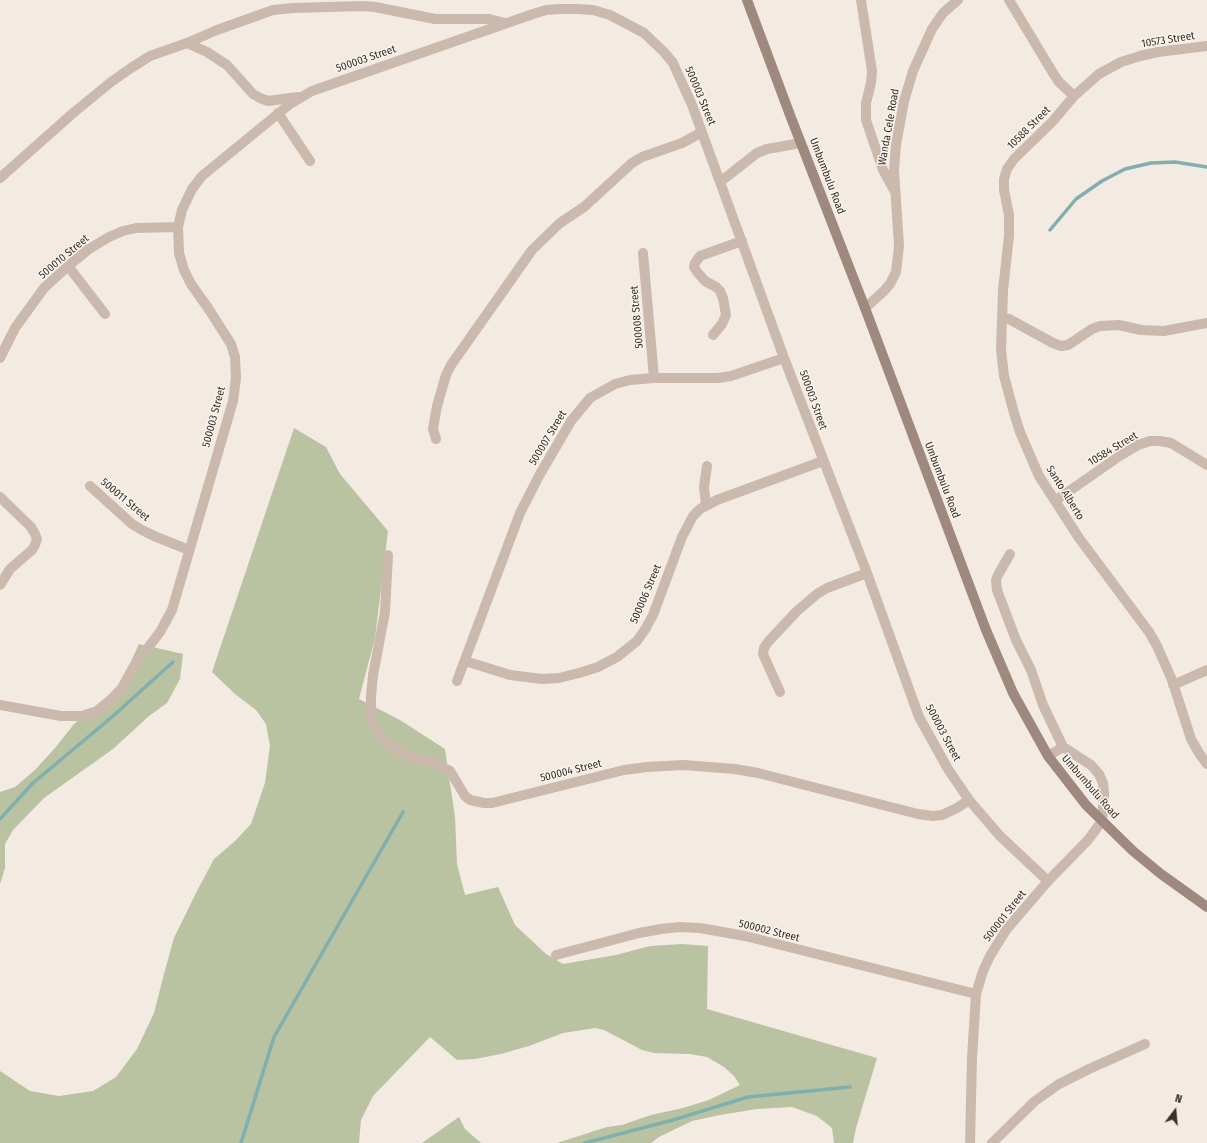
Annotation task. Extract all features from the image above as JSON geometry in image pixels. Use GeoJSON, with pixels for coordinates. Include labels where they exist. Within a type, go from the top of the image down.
{"type":"FeatureCollection","features":[{"type":"Feature","properties":{"kind":"main road","name":"Umbumbulu Road"},"geometry":{"type":"LineString","coordinates":[[747,0],[986,630],[1013,693],[1048,756],[1071,787],[1102,821],[1133,851],[1161,874],[1207,906]]}},
{"type":"Feature","properties":{"kind":"street"},"geometry":{"type":"LineString","coordinates":[[861,0],[872,71],[871,83],[865,107],[866,120],[882,170],[895,191]]}},
{"type":"Feature","properties":{"kind":"street","name":"Wanda Cele Road"},"geometry":{"type":"LineString","coordinates":[[865,308],[884,291],[890,284],[896,272],[899,246],[894,170],[896,145],[904,101],[913,71],[932,29],[943,13],[958,0]]}},
{"type":"Feature","properties":{"kind":"street"},"geometry":{"type":"LineString","coordinates":[[1009,0],[1059,82],[1074,96]]}},
{"type":"Feature","properties":{"kind":"street"},"geometry":{"type":"LineString","coordinates":[[0,178],[72,114],[111,82],[150,56],[187,43],[216,30],[273,10],[283,8],[375,7],[436,19],[489,19],[505,23]]}},
{"type":"Feature","properties":{"kind":"street","name":"500003 Street"},"geometry":{"type":"LineString","coordinates":[[0,705],[61,716],[82,716],[96,710],[111,700],[122,688],[134,666],[160,632],[172,610],[235,391],[235,356],[231,344],[191,284],[184,270],[179,253],[178,227],[187,198],[192,188],[202,176],[278,113],[300,97],[324,86],[546,10],[594,10],[610,14],[627,23],[644,33],[656,43],[672,63],[684,86],[919,718],[948,769],[969,800],[1000,836],[1048,881]]}},
{"type":"Feature","properties":{"kind":"street"},"geometry":{"type":"LineString","coordinates":[[187,43],[207,52],[227,66],[253,94],[260,98],[268,101],[300,97]]}},
{"type":"Feature","properties":{"kind":"street","name":"10573 Street"},"geometry":{"type":"LineString","coordinates":[[1074,96],[1099,74],[1121,62],[1158,52],[1207,46]]}},
{"type":"Feature","properties":{"kind":"street","name":"10588 Street"},"geometry":{"type":"LineString","coordinates":[[1006,202],[1004,179],[1007,169],[1014,159],[1053,121],[1074,96]]}},
{"type":"Feature","properties":{"kind":"street"},"geometry":{"type":"LineString","coordinates":[[278,113],[310,161]]}},
{"type":"Feature","properties":{"kind":"street"},"geometry":{"type":"LineString","coordinates":[[436,439],[433,429],[437,406],[451,365],[532,250],[560,223],[584,207],[632,163],[642,157],[682,143],[702,132]]}},
{"type":"Feature","properties":{"kind":"street"},"geometry":{"type":"LineString","coordinates":[[720,182],[757,153],[766,149],[801,143]]}},
{"type":"Feature","properties":{"kind":"street","name":"Santo Alberto"},"geometry":{"type":"LineString","coordinates":[[1006,202],[1009,215],[1009,236],[1002,317],[1001,350],[1004,376],[1020,432],[1046,488],[1079,538],[1149,632],[1165,662],[1191,739],[1207,764]]}},
{"type":"Feature","properties":{"kind":"street","name":"500010 Street"},"geometry":{"type":"LineString","coordinates":[[0,358],[15,328],[28,309],[44,288],[68,266],[102,241],[123,230],[136,228],[178,227]]}},
{"type":"Feature","properties":{"kind":"street"},"geometry":{"type":"LineString","coordinates":[[713,335],[722,324],[726,315],[723,298],[720,291],[716,287],[705,281],[696,272],[694,267],[695,263],[700,256],[742,241]]}},
{"type":"Feature","properties":{"kind":"street","name":"500008 Street"},"geometry":{"type":"LineString","coordinates":[[643,253],[654,378]]}},
{"type":"Feature","properties":{"kind":"street"},"geometry":{"type":"LineString","coordinates":[[68,266],[105,314]]}},
{"type":"Feature","properties":{"kind":"street"},"geometry":{"type":"LineString","coordinates":[[1002,317],[1009,319],[1053,344],[1061,346],[1068,345],[1092,329],[1100,326],[1120,325],[1141,330],[1164,332],[1207,323]]}},
{"type":"Feature","properties":{"kind":"street","name":"500007 Street"},"geometry":{"type":"LineString","coordinates":[[457,681],[520,513],[539,476],[571,421],[590,398],[603,389],[630,380],[654,378],[718,378],[731,376],[784,358]]}},
{"type":"Feature","properties":{"kind":"street","name":"10584 Street"},"geometry":{"type":"LineString","coordinates":[[1055,501],[1118,457],[1138,445],[1150,441],[1171,443],[1207,465]]}},
{"type":"Feature","properties":{"kind":"street","name":"500006 Street"},"geometry":{"type":"LineString","coordinates":[[465,661],[510,676],[542,679],[560,678],[579,673],[598,667],[617,657],[637,641],[646,628],[653,615],[682,537],[693,516],[700,509],[706,505],[823,461]]}},
{"type":"Feature","properties":{"kind":"street"},"geometry":{"type":"LineString","coordinates":[[706,505],[704,492],[707,466]]}},
{"type":"Feature","properties":{"kind":"street","name":"500011 Street"},"geometry":{"type":"LineString","coordinates":[[90,486],[132,524],[154,536],[189,550]]}},
{"type":"Feature","properties":{"kind":"street"},"geometry":{"type":"LineString","coordinates":[[0,498],[31,527],[37,539],[32,550],[10,570],[0,585]]}},
{"type":"Feature","properties":{"kind":"street"},"geometry":{"type":"LineString","coordinates":[[1010,554],[996,580],[997,590],[1016,640],[1031,670],[1043,705],[1062,747],[1091,766],[1099,774],[1103,784],[1104,793],[1102,821]]}},
{"type":"Feature","properties":{"kind":"street","name":"500004 Street"},"geometry":{"type":"LineString","coordinates":[[388,555],[385,612],[373,675],[371,696],[371,715],[373,724],[383,739],[395,749],[408,756],[434,763],[450,771],[465,796],[470,800],[492,803],[624,770],[684,765],[735,768],[918,814],[933,816],[942,815],[969,800]]}},
{"type":"Feature","properties":{"kind":"street"},"geometry":{"type":"LineString","coordinates":[[780,692],[763,654],[764,648],[768,642],[797,611],[813,597],[827,588],[866,573]]}},
{"type":"Feature","properties":{"kind":"street"},"geometry":{"type":"LineString","coordinates":[[1173,685],[1207,670]]}},
{"type":"Feature","properties":{"kind":"street"},"geometry":{"type":"LineString","coordinates":[[1048,756],[1062,747]]}},
{"type":"Feature","properties":{"kind":"street","name":"500001 Street"},"geometry":{"type":"LineString","coordinates":[[970,1143],[976,994],[983,970],[1006,930],[1048,881],[1088,840],[1102,821]]}},
{"type":"Feature","properties":{"kind":"street","name":"500002 Street"},"geometry":{"type":"LineString","coordinates":[[556,955],[639,933],[680,927],[700,928],[745,936],[976,994]]}},
{"type":"Feature","properties":{"kind":"street"},"geometry":{"type":"LineString","coordinates":[[992,1143],[1035,1101],[1059,1084],[1088,1069],[1145,1044]]}},
{"type":"Feature","properties":{"kind":"green space"},"geometry":{"type":"Polygon","coordinates":[[[294,428],[326,447],[340,474],[388,531],[375,638],[359,699],[400,720],[445,749],[455,817],[457,864],[465,895],[498,887],[515,925],[546,954],[563,964],[616,955],[650,946],[682,944],[708,946],[707,1009],[877,1058],[853,1143],[834,1143],[832,1128],[817,1116],[792,1107],[757,1109],[692,1121],[659,1137],[651,1143],[557,1143],[607,1127],[622,1125],[651,1115],[683,1108],[709,1100],[740,1085],[734,1076],[724,1067],[707,1057],[690,1054],[654,1053],[642,1050],[604,1030],[595,1028],[563,1033],[529,1046],[501,1054],[475,1059],[457,1060],[430,1037],[373,1096],[361,1120],[359,1143],[0,1143],[0,1071],[30,1091],[59,1096],[93,1091],[116,1077],[137,1049],[154,1013],[174,938],[214,859],[235,841],[251,824],[265,783],[270,746],[266,724],[256,710],[235,694],[212,672],[294,428]]]}},
{"type":"Feature","properties":{"kind":"green space"},"geometry":{"type":"Polygon","coordinates":[[[139,644],[183,654],[180,679],[167,703],[149,716],[113,749],[44,798],[13,830],[5,844],[5,868],[0,884],[0,792],[15,787],[35,770],[74,724],[117,688],[139,644]]]}},
{"type":"Feature","properties":{"kind":"green space"},"geometry":{"type":"Polygon","coordinates":[[[459,1117],[465,1129],[481,1143],[422,1143],[459,1117]]]}},
{"type":"Feature","properties":{"kind":"waterway"},"geometry":{"type":"LineString","coordinates":[[1050,230],[1076,199],[1102,181],[1125,169],[1151,163],[1175,162],[1207,167]]}},
{"type":"Feature","properties":{"kind":"waterway"},"geometry":{"type":"LineString","coordinates":[[0,819],[33,783],[112,717],[173,662]]}},
{"type":"Feature","properties":{"kind":"waterway"},"geometry":{"type":"LineString","coordinates":[[241,1143],[274,1037],[403,812]]}},
{"type":"Feature","properties":{"kind":"waterway"},"geometry":{"type":"LineString","coordinates":[[585,1143],[673,1120],[748,1097],[850,1087]]}}]}
